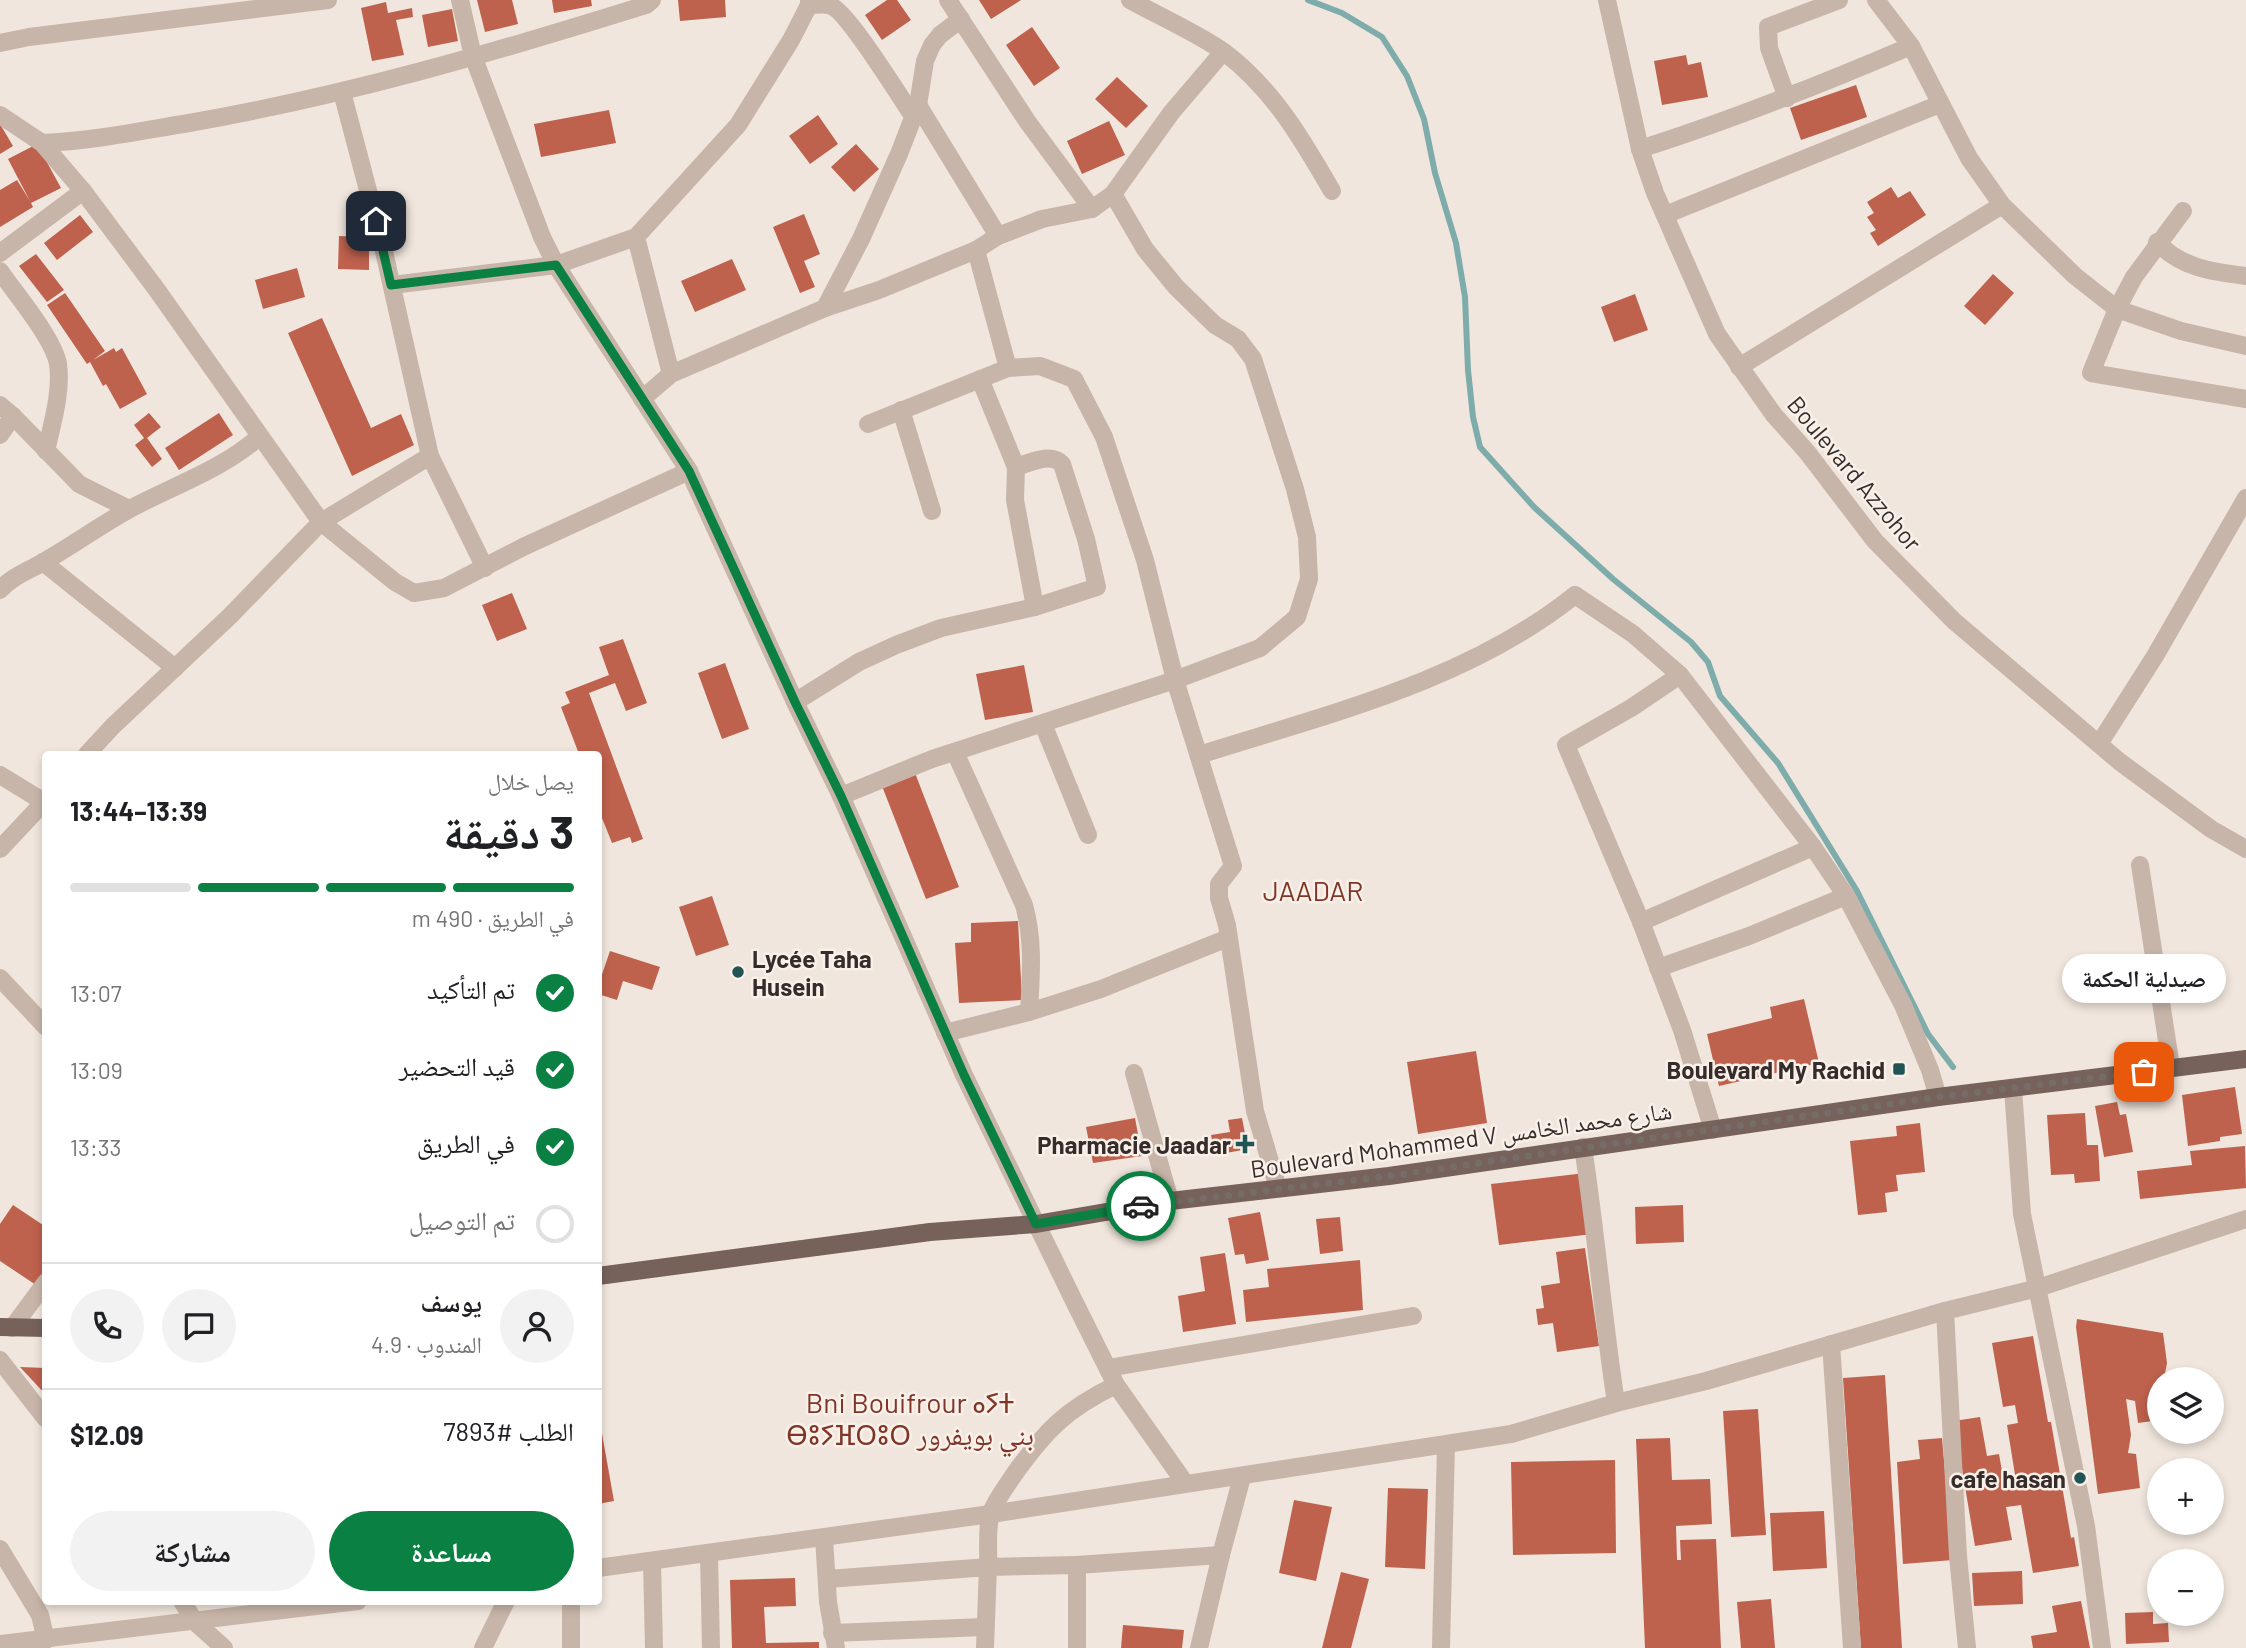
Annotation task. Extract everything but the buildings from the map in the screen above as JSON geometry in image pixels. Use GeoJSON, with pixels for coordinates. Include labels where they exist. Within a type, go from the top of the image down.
{"type":"FeatureCollection","features":[{"type":"Feature","properties":{"kind":"main road","name":"Boulevard Mohammed V شارع محمد الخامس"},"geometry":{"type":"LineString","coordinates":[[602,1275],[930,1232],[1036,1224],[1170,1201],[1389,1176],[1938,1097],[2246,1059]]}},
{"type":"Feature","properties":{"kind":"main road"},"geometry":{"type":"LineString","coordinates":[[6,1327],[42,1328]]}},
{"type":"Feature","properties":{"kind":"street"},"geometry":{"type":"LineString","coordinates":[[0,43],[29,37],[328,0]]}},
{"type":"Feature","properties":{"kind":"street"},"geometry":{"type":"LineString","coordinates":[[460,0],[473,56],[542,237],[556,265],[689,471],[841,796],[945,1033],[1036,1224],[1116,1385],[1185,1483]]}},
{"type":"Feature","properties":{"kind":"street"},"geometry":{"type":"LineString","coordinates":[[42,143],[76,142],[250,112],[342,92],[584,24],[646,5],[652,0]]}},
{"type":"Feature","properties":{"kind":"street"},"geometry":{"type":"LineString","coordinates":[[948,0],[1027,121],[1092,209]]}},
{"type":"Feature","properties":{"kind":"street"},"geometry":{"type":"LineString","coordinates":[[1130,0],[1223,52],[1267,90],[1291,123],[1332,191]]}},
{"type":"Feature","properties":{"kind":"street","name":"Boulevard Azzohor"},"geometry":{"type":"LineString","coordinates":[[1607,0],[1640,149],[1665,215],[1717,334],[1774,415],[1807,452],[1883,550],[1954,621],[2170,801],[2246,849]]}},
{"type":"Feature","properties":{"kind":"street"},"geometry":{"type":"LineString","coordinates":[[1787,98],[1769,48],[1768,27],[1839,0]]}},
{"type":"Feature","properties":{"kind":"street"},"geometry":{"type":"LineString","coordinates":[[1876,0],[1911,46],[1969,158],[2002,205],[2075,276],[2117,309],[2181,331],[2246,345]]}},
{"type":"Feature","properties":{"kind":"street"},"geometry":{"type":"LineString","coordinates":[[391,285],[556,265],[636,237],[738,125],[791,40],[809,3],[831,5],[856,32],[915,111],[998,236]]}},
{"type":"Feature","properties":{"kind":"street"},"geometry":{"type":"LineString","coordinates":[[825,308],[861,239],[899,154],[915,111],[925,61],[932,45],[940,35],[961,19]]}},
{"type":"Feature","properties":{"kind":"street"},"geometry":{"type":"LineString","coordinates":[[1640,149],[1708,128],[1787,98],[1911,46]]}},
{"type":"Feature","properties":{"kind":"street"},"geometry":{"type":"LineString","coordinates":[[642,399],[671,374],[825,308],[879,290],[1042,219],[1092,209],[1113,194],[1171,113],[1223,52]]}},
{"type":"Feature","properties":{"kind":"street"},"geometry":{"type":"LineString","coordinates":[[342,92],[391,285],[430,456],[485,568]]}},
{"type":"Feature","properties":{"kind":"street"},"geometry":{"type":"LineString","coordinates":[[1665,215],[1940,104]]}},
{"type":"Feature","properties":{"kind":"street"},"geometry":{"type":"LineString","coordinates":[[0,115],[42,143],[83,191],[157,290],[321,522],[395,582],[414,593],[444,588],[523,547],[689,471]]}},
{"type":"Feature","properties":{"kind":"street"},"geometry":{"type":"LineString","coordinates":[[0,253],[83,191]]}},
{"type":"Feature","properties":{"kind":"street"},"geometry":{"type":"LineString","coordinates":[[841,796],[955,752],[1175,680],[1260,648],[1297,617],[1309,579],[1307,537],[1292,477],[1254,359],[1238,339],[1215,326],[1176,287],[1145,249],[1113,194]]}},
{"type":"Feature","properties":{"kind":"street"},"geometry":{"type":"LineString","coordinates":[[1739,367],[2002,205]]}},
{"type":"Feature","properties":{"kind":"street"},"geometry":{"type":"LineString","coordinates":[[2183,211],[2157,242],[2134,277],[2117,309],[2091,373],[2246,399]]}},
{"type":"Feature","properties":{"kind":"street"},"geometry":{"type":"LineString","coordinates":[[636,237],[671,374]]}},
{"type":"Feature","properties":{"kind":"street"},"geometry":{"type":"LineString","coordinates":[[2157,242],[2167,253],[2207,271],[2246,275]]}},
{"type":"Feature","properties":{"kind":"street"},"geometry":{"type":"LineString","coordinates":[[976,250],[1009,368]]}},
{"type":"Feature","properties":{"kind":"street"},"geometry":{"type":"LineString","coordinates":[[0,271],[46,338],[57,361],[58,392],[46,452]]}},
{"type":"Feature","properties":{"kind":"street"},"geometry":{"type":"LineString","coordinates":[[868,424],[1009,368],[1040,366],[1074,379],[1104,437],[1141,548],[1175,680],[1233,866],[1223,877],[1218,890],[1255,1111],[1278,1188]]}},
{"type":"Feature","properties":{"kind":"street"},"geometry":{"type":"LineString","coordinates":[[980,379],[1016,467],[1015,500],[1035,607]]}},
{"type":"Feature","properties":{"kind":"street"},"geometry":{"type":"LineString","coordinates":[[7,410],[79,484],[129,509]]}},
{"type":"Feature","properties":{"kind":"street"},"geometry":{"type":"LineString","coordinates":[[0,435],[7,410]]}},
{"type":"Feature","properties":{"kind":"street"},"geometry":{"type":"LineString","coordinates":[[901,410],[932,511]]}},
{"type":"Feature","properties":{"kind":"street"},"geometry":{"type":"LineString","coordinates":[[0,590],[16,576],[129,509],[197,478],[242,452],[259,437]]}},
{"type":"Feature","properties":{"kind":"street"},"geometry":{"type":"LineString","coordinates":[[90,751],[230,616],[321,522],[430,456]]}},
{"type":"Feature","properties":{"kind":"street"},"geometry":{"type":"LineString","coordinates":[[795,702],[859,662],[896,645],[941,628],[1035,607],[1097,587],[1086,539],[1062,464],[1058,459],[1048,458],[1016,467]]}},
{"type":"Feature","properties":{"kind":"street"},"geometry":{"type":"LineString","coordinates":[[2099,744],[2155,656],[2246,498]]}},
{"type":"Feature","properties":{"kind":"street"},"geometry":{"type":"LineString","coordinates":[[43,562],[175,668]]}},
{"type":"Feature","properties":{"kind":"street"},"geometry":{"type":"LineString","coordinates":[[1199,755],[1362,703],[1443,672],[1530,628],[1575,595],[1654,650],[1680,675],[1813,847],[1846,896],[1903,1005],[1930,1070],[1938,1097]]}},
{"type":"Feature","properties":{"kind":"street"},"geometry":{"type":"LineString","coordinates":[[1680,675],[1631,708],[1566,745],[1641,922],[1682,1030],[1713,1130]]}},
{"type":"Feature","properties":{"kind":"street"},"geometry":{"type":"LineString","coordinates":[[1043,724],[1088,835]]}},
{"type":"Feature","properties":{"kind":"street"},"geometry":{"type":"LineString","coordinates":[[955,752],[1024,905],[1030,926],[1032,948],[1029,1012]]}},
{"type":"Feature","properties":{"kind":"street"},"geometry":{"type":"LineString","coordinates":[[0,775],[42,799]]}},
{"type":"Feature","properties":{"kind":"street"},"geometry":{"type":"LineString","coordinates":[[0,849],[42,804]]}},
{"type":"Feature","properties":{"kind":"street"},"geometry":{"type":"LineString","coordinates":[[1641,922],[1813,847]]}},
{"type":"Feature","properties":{"kind":"street"},"geometry":{"type":"LineString","coordinates":[[2140,865],[2171,1067]]}},
{"type":"Feature","properties":{"kind":"street"},"geometry":{"type":"LineString","coordinates":[[1658,968],[1749,936],[1846,896]]}},
{"type":"Feature","properties":{"kind":"street"},"geometry":{"type":"LineString","coordinates":[[945,1033],[1029,1012],[1101,989],[1228,939]]}},
{"type":"Feature","properties":{"kind":"street"},"geometry":{"type":"LineString","coordinates":[[0,978],[42,1023]]}},
{"type":"Feature","properties":{"kind":"street"},"geometry":{"type":"LineString","coordinates":[[1134,1073],[1170,1201]]}},
{"type":"Feature","properties":{"kind":"street"},"geometry":{"type":"LineString","coordinates":[[2013,1089],[2022,1214],[2086,1525],[2102,1648]]}},
{"type":"Feature","properties":{"kind":"street"},"geometry":{"type":"LineString","coordinates":[[1583,1147],[1616,1403]]}},
{"type":"Feature","properties":{"kind":"street"},"geometry":{"type":"LineString","coordinates":[[602,1568],[991,1514],[1511,1434],[1616,1403],[1706,1381],[1945,1311],[2038,1288],[2246,1219]]}},
{"type":"Feature","properties":{"kind":"street"},"geometry":{"type":"LineString","coordinates":[[6,1327],[42,1286]]}},
{"type":"Feature","properties":{"kind":"street"},"geometry":{"type":"LineString","coordinates":[[1945,1311],[1958,1556],[1966,1648]]}},
{"type":"Feature","properties":{"kind":"street"},"geometry":{"type":"LineString","coordinates":[[1108,1368],[1413,1316]]}},
{"type":"Feature","properties":{"kind":"street"},"geometry":{"type":"LineString","coordinates":[[1831,1344],[1852,1648]]}},
{"type":"Feature","properties":{"kind":"street"},"geometry":{"type":"LineString","coordinates":[[0,1360],[42,1414]]}},
{"type":"Feature","properties":{"kind":"street"},"geometry":{"type":"LineString","coordinates":[[985,1648],[991,1514],[1032,1448],[1049,1429],[1086,1399],[1116,1385]]}},
{"type":"Feature","properties":{"kind":"street"},"geometry":{"type":"LineString","coordinates":[[1441,1648],[1447,1445]]}},
{"type":"Feature","properties":{"kind":"street"},"geometry":{"type":"LineString","coordinates":[[1199,1648],[1242,1477]]}},
{"type":"Feature","properties":{"kind":"street"},"geometry":{"type":"LineString","coordinates":[[824,1538],[828,1602],[834,1640],[984,1627]]}},
{"type":"Feature","properties":{"kind":"street"},"geometry":{"type":"LineString","coordinates":[[0,1549],[40,1615],[46,1640]]}},
{"type":"Feature","properties":{"kind":"street"},"geometry":{"type":"LineString","coordinates":[[709,1554],[711,1648]]}},
{"type":"Feature","properties":{"kind":"street"},"geometry":{"type":"LineString","coordinates":[[828,1579],[988,1567],[1077,1565],[1221,1555]]}},
{"type":"Feature","properties":{"kind":"street"},"geometry":{"type":"LineString","coordinates":[[652,1562],[654,1648]]}},
{"type":"Feature","properties":{"kind":"street"},"geometry":{"type":"LineString","coordinates":[[1077,1565],[1077,1648]]}},
{"type":"Feature","properties":{"kind":"street"},"geometry":{"type":"LineString","coordinates":[[184,1605],[195,1622],[224,1648]]}},
{"type":"Feature","properties":{"kind":"street"},"geometry":{"type":"LineString","coordinates":[[0,1644],[327,1605]]}},
{"type":"Feature","properties":{"kind":"street"},"geometry":{"type":"LineString","coordinates":[[483,1648],[504,1605]]}},
{"type":"Feature","properties":{"kind":"street"},"geometry":{"type":"LineString","coordinates":[[571,1605],[571,1648]]}},
{"type":"Feature","properties":{"kind":"waterway"},"geometry":{"type":"LineString","coordinates":[[1308,0],[1342,13],[1382,37],[1407,76],[1424,119],[1435,173],[1456,243],[1465,297],[1473,417],[1480,447],[1534,507],[1613,579],[1691,642],[1708,662],[1720,696],[1778,763],[1857,891],[1928,1034],[1953,1067]]}},
{"type":"Feature","properties":{"kind":"way so far"},"geometry":{"type":"LineString","coordinates":[[1141,1206],[1389,1176],[1938,1097],[2144,1072]]}},
{"type":"Feature","properties":{"kind":"place","name":"Lycée Taha Husein"},"geometry":{"type":"Point","coordinates":[738,972]}},
{"type":"Feature","properties":{"kind":"place","name":"Boulevard My Rachid"},"geometry":{"type":"Point","coordinates":[1899,1069]}},
{"type":"Feature","properties":{"kind":"place","name":"صيدلية الحكمة"},"geometry":{"type":"Point","coordinates":[2144,1072]}},
{"type":"Feature","properties":{"kind":"place","name":"Pharmacie Jaadar"},"geometry":{"type":"Point","coordinates":[1245,1144]}},
{"type":"Feature","properties":{"kind":"place","name":"cafe hasan"},"geometry":{"type":"Point","coordinates":[2080,1478]}},
{"type":"Feature","properties":{"kind":"district","name":"JAADAR"},"geometry":{"type":"Point","coordinates":[1313,890]}},
{"type":"Feature","properties":{"kind":"district","name":"Bni Bouifrour ⴰⵢⵜ ⴱⵓⵢⴼⵔⵓⵔ بني بويفرور"},"geometry":{"type":"Point","coordinates":[910,1418]}},
{"type":"Feature","properties":{"kind":"route"},"geometry":{"type":"LineString","coordinates":[[376,221],[391,285],[556,265],[689,471],[841,796],[964,1075],[1036,1224],[1141,1206]]}}]}
